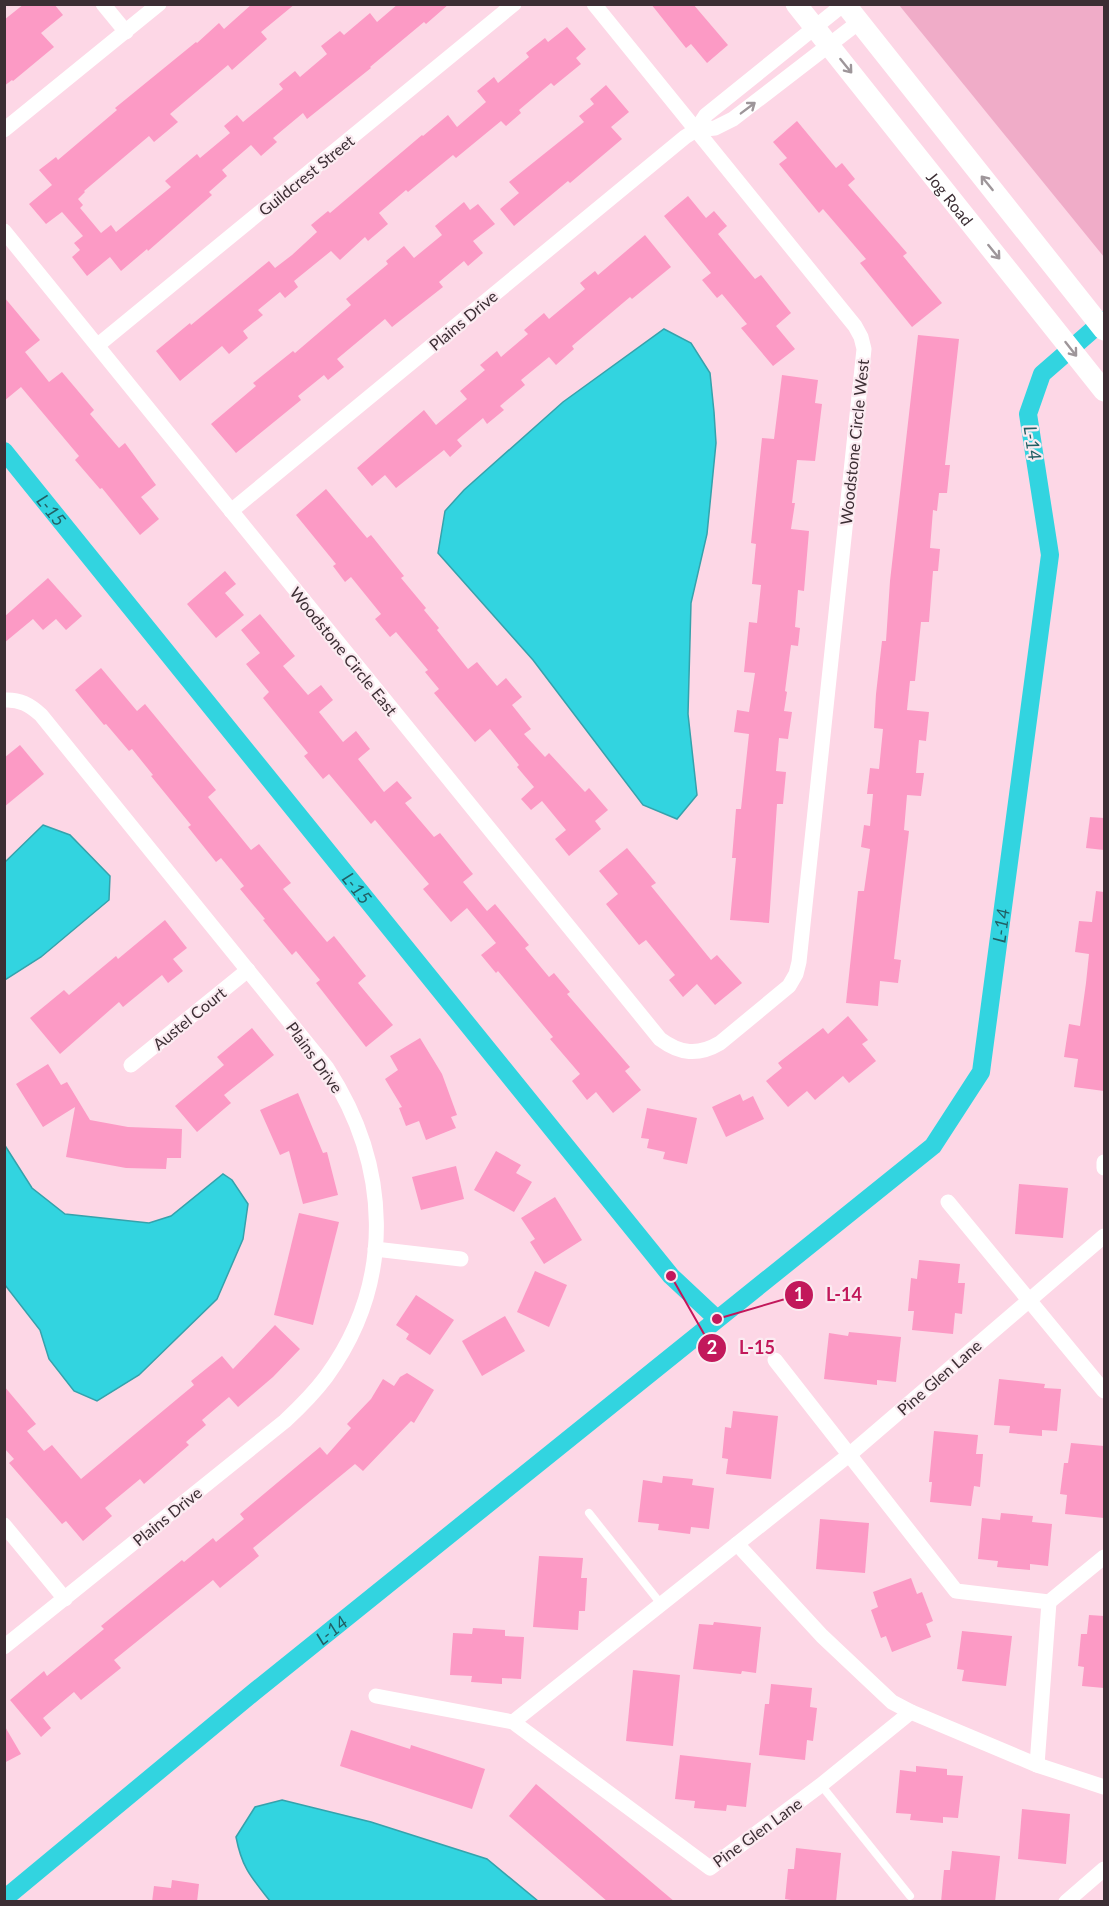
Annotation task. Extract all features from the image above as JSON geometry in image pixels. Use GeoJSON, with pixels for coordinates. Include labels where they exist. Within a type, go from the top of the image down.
{"type":"FeatureCollection","features":[{"type":"Feature","properties":{"kind":"main road","name":"Jog Road"},"geometry":{"type":"LineString","coordinates":[[796,4],[1099,385]]}},
{"type":"Feature","properties":{"kind":"main road"},"geometry":{"type":"LineString","coordinates":[[845,4],[1104,330]]}},
{"type":"Feature","properties":{"kind":"street"},"geometry":{"type":"LineString","coordinates":[[104,4],[126,32]]}},
{"type":"Feature","properties":{"kind":"street"},"geometry":{"type":"LineString","coordinates":[[4,130],[159,4]]}},
{"type":"Feature","properties":{"kind":"street","name":"Guildcrest Street"},"geometry":{"type":"LineString","coordinates":[[98,345],[514,4]]}},
{"type":"Feature","properties":{"kind":"street","name":"Woodstone Circle West"},"geometry":{"type":"LineString","coordinates":[[594,4],[855,326],[864,350],[797,970],[789,986],[720,1043],[709,1050],[697,1053]]}},
{"type":"Feature","properties":{"kind":"street","name":"Plains Drive"},"geometry":{"type":"LineString","coordinates":[[231,511],[696,130],[706,115],[845,4]]}},
{"type":"Feature","properties":{"kind":"street","name":"Plains Drive"},"geometry":{"type":"LineString","coordinates":[[696,130],[715,128],[733,119],[859,22]]}},
{"type":"Feature","properties":{"kind":"street","name":"Woodstone Circle East"},"geometry":{"type":"LineString","coordinates":[[4,231],[660,1039],[677,1050],[697,1053]]}},
{"type":"Feature","properties":{"kind":"street","name":"Plains Drive"},"geometry":{"type":"LineString","coordinates":[[4,700],[20,701],[31,706],[41,715],[327,1068],[357,1121],[368,1156],[375,1192],[375,1250],[371,1276],[346,1345],[312,1395],[285,1421],[4,1647]]}},
{"type":"Feature","properties":{"kind":"street","name":"Austel Court"},"geometry":{"type":"LineString","coordinates":[[130,1065],[248,970]]}},
{"type":"Feature","properties":{"kind":"street"},"geometry":{"type":"LineString","coordinates":[[1104,1162],[1104,1168]]}},
{"type":"Feature","properties":{"kind":"street"},"geometry":{"type":"LineString","coordinates":[[948,1202],[1104,1390]]}},
{"type":"Feature","properties":{"kind":"street","name":"Pine Glen Lane"},"geometry":{"type":"LineString","coordinates":[[513,1722],[849,1455],[1104,1236]]}},
{"type":"Feature","properties":{"kind":"street"},"geometry":{"type":"LineString","coordinates":[[375,1250],[461,1258]]}},
{"type":"Feature","properties":{"kind":"street"},"geometry":{"type":"LineString","coordinates":[[776,1360],[956,1591],[1049,1602],[1104,1557]]}},
{"type":"Feature","properties":{"kind":"street"},"geometry":{"type":"LineString","coordinates":[[4,1525],[65,1599]]}},
{"type":"Feature","properties":{"kind":"street"},"geometry":{"type":"LineString","coordinates":[[737,1544],[822,1636],[892,1702],[1037,1765],[1104,1787]]}},
{"type":"Feature","properties":{"kind":"street"},"geometry":{"type":"LineString","coordinates":[[1037,1765],[1049,1602]]}},
{"type":"Feature","properties":{"kind":"street","name":"Pine Glen Lane"},"geometry":{"type":"LineString","coordinates":[[376,1696],[513,1722],[710,1869],[821,1785],[911,1712]]}},
{"type":"Feature","properties":{"kind":"street"},"geometry":{"type":"LineString","coordinates":[[1066,1902],[1104,1869]]}},
{"type":"Feature","properties":{"kind":"lane"},"geometry":{"type":"LineString","coordinates":[[589,1513],[662,1604]]}},
{"type":"Feature","properties":{"kind":"lane"},"geometry":{"type":"LineString","coordinates":[[821,1785],[910,1896]]}},
{"type":"Feature","properties":{"kind":"shaded area"},"geometry":{"type":"Polygon","coordinates":[[[899,5],[1104,5],[1104,257],[899,5]]]}},
{"type":"Feature","properties":{"kind":"water"},"geometry":{"type":"Polygon","coordinates":[[[664,329],[691,343],[710,373],[716,443],[707,534],[691,603],[688,714],[697,795],[677,819],[643,805],[533,660],[438,553],[445,511],[464,490],[563,402],[664,329]]]}},
{"type":"Feature","properties":{"kind":"water"},"geometry":{"type":"Polygon","coordinates":[[[43,825],[70,835],[110,876],[109,900],[41,957],[5,980],[5,862],[43,825]]]}},
{"type":"Feature","properties":{"kind":"water"},"geometry":{"type":"Polygon","coordinates":[[[4,1144],[32,1188],[65,1214],[149,1223],[171,1216],[223,1174],[232,1180],[248,1204],[243,1239],[217,1299],[139,1375],[97,1401],[74,1391],[49,1359],[40,1330],[5,1285],[4,1144]]]}},
{"type":"Feature","properties":{"kind":"water"},"geometry":{"type":"Polygon","coordinates":[[[282,1800],[371,1822],[487,1859],[538,1901],[270,1901],[248,1872],[236,1837],[255,1807],[282,1800]]]}},
{"type":"Feature","properties":{"kind":"building"},"geometry":{"type":"Polygon","coordinates":[[[24,4],[54,4],[63,15],[41,33],[54,47],[4,86],[4,20],[24,4]]]}},
{"type":"Feature","properties":{"kind":"building"},"geometry":{"type":"Polygon","coordinates":[[[252,4],[295,4],[261,32],[267,39],[232,70],[228,65],[170,114],[178,122],[154,142],[149,136],[84,191],[78,199],[83,205],[80,208],[101,233],[111,225],[116,232],[171,187],[165,181],[197,154],[200,158],[230,133],[224,126],[237,115],[243,122],[283,89],[279,84],[295,71],[300,77],[327,54],[321,46],[340,31],[344,35],[370,13],[377,22],[398,4],[449,4],[307,119],[303,113],[273,138],[277,142],[261,156],[251,145],[222,170],[227,176],[209,192],[212,195],[148,251],[147,249],[121,271],[110,257],[87,276],[72,257],[80,250],[74,243],[83,236],[62,212],[46,224],[29,204],[52,185],[39,170],[56,157],[58,160],[117,110],[115,108],[219,23],[224,29],[252,4]]]}},
{"type":"Feature","properties":{"kind":"building"},"geometry":{"type":"Polygon","coordinates":[[[651,4],[693,4],[728,45],[707,63],[691,44],[686,48],[651,4]]]}},
{"type":"Feature","properties":{"kind":"building"},"geometry":{"type":"Polygon","coordinates":[[[567,27],[586,49],[576,58],[581,64],[554,86],[551,83],[519,110],[521,113],[506,126],[501,121],[456,158],[453,155],[408,192],[406,190],[379,213],[388,224],[368,241],[365,237],[340,260],[331,251],[294,281],[298,287],[285,298],[280,292],[258,310],[263,315],[243,331],[248,338],[229,354],[222,346],[180,381],[156,351],[269,261],[275,268],[292,255],[317,232],[311,225],[328,211],[330,213],[448,115],[457,127],[486,102],[477,91],[494,77],[498,83],[529,57],[526,53],[545,38],[548,42],[567,27]]]}},
{"type":"Feature","properties":{"kind":"building"},"geometry":{"type":"Polygon","coordinates":[[[606,85],[629,112],[611,127],[622,139],[514,226],[500,209],[519,193],[509,182],[584,122],[579,116],[594,104],[590,99],[606,85]]]}},
{"type":"Feature","properties":{"kind":"building"},"geometry":{"type":"Polygon","coordinates":[[[797,121],[836,168],[842,163],[855,179],[848,185],[907,253],[903,256],[942,303],[912,327],[860,263],[866,259],[823,209],[819,213],[779,164],[787,158],[773,142],[797,121]]]}},
{"type":"Feature","properties":{"kind":"building"},"geometry":{"type":"Polygon","coordinates":[[[688,196],[706,218],[714,211],[727,226],[718,234],[755,279],[761,275],[791,313],[776,326],[795,349],[773,366],[741,328],[747,324],[722,294],[717,298],[702,280],[711,273],[664,216],[688,196]]]}},
{"type":"Feature","properties":{"kind":"building"},"geometry":{"type":"Polygon","coordinates":[[[464,202],[470,210],[478,204],[495,224],[473,241],[483,253],[468,266],[464,261],[439,282],[443,287],[392,327],[385,319],[337,359],[344,367],[328,380],[324,375],[298,396],[301,400],[236,453],[211,424],[256,386],[253,383],[293,351],[295,353],[351,305],[346,299],[388,264],[386,261],[404,246],[414,258],[442,235],[435,226],[464,202]]]}},
{"type":"Feature","properties":{"kind":"building"},"geometry":{"type":"Polygon","coordinates":[[[645,235],[671,267],[632,299],[630,297],[572,346],[574,349],[556,365],[549,357],[521,380],[525,385],[500,406],[504,410],[487,424],[483,418],[457,440],[462,446],[450,457],[444,450],[396,488],[385,475],[372,486],[357,468],[424,410],[436,425],[467,399],[460,391],[485,370],[480,365],[497,351],[501,357],[528,334],[524,330],[544,313],[549,319],[585,289],[580,283],[595,271],[598,275],[645,235]]]}},
{"type":"Feature","properties":{"kind":"building"},"geometry":{"type":"Polygon","coordinates":[[[4,297],[40,340],[25,352],[49,382],[62,372],[94,410],[90,414],[119,448],[125,443],[156,485],[141,497],[159,519],[140,535],[102,488],[100,489],[75,460],[79,456],[21,387],[4,401],[4,297]]]}},
{"type":"Feature","properties":{"kind":"building"},"geometry":{"type":"Polygon","coordinates":[[[918,335],[959,339],[945,465],[950,465],[947,493],[939,493],[937,511],[933,510],[930,548],[940,549],[938,571],[933,571],[929,622],[921,622],[915,681],[910,681],[907,710],[929,712],[926,741],[919,740],[916,773],[924,773],[921,796],[907,795],[904,830],[909,831],[894,959],[901,960],[898,983],[880,981],[878,1006],[846,1003],[858,891],[864,891],[870,849],[861,847],[864,825],[870,826],[873,794],[867,794],[870,768],[879,769],[883,729],[874,728],[876,694],[882,641],[886,641],[890,581],[918,335]]]}},
{"type":"Feature","properties":{"kind":"building"},"geometry":{"type":"Polygon","coordinates":[[[782,375],[818,380],[815,403],[822,404],[815,461],[797,460],[792,503],[795,503],[791,529],[809,531],[804,591],[798,590],[795,627],[800,628],[798,646],[791,645],[785,691],[787,692],[784,711],[792,712],[788,739],[779,738],[776,771],[786,772],[783,804],[777,804],[769,923],[730,920],[736,858],[732,858],[736,809],[741,809],[749,734],[734,732],[737,710],[749,712],[755,673],[744,672],[749,622],[757,623],[761,585],[752,584],[756,544],[751,543],[762,438],[774,439],[782,375]]]}},
{"type":"Feature","properties":{"kind":"building"},"geometry":{"type":"Polygon","coordinates":[[[326,489],[367,538],[371,535],[404,576],[401,578],[426,608],[424,610],[439,628],[437,630],[468,669],[477,662],[497,686],[506,678],[522,697],[512,705],[531,729],[524,734],[545,757],[549,753],[585,792],[589,788],[608,810],[595,821],[601,829],[569,856],[555,839],[566,830],[542,801],[531,810],[521,799],[534,787],[517,767],[519,765],[490,729],[475,742],[434,693],[439,689],[425,672],[428,670],[396,632],[390,637],[375,619],[381,614],[351,577],[345,582],[333,566],[336,564],[296,515],[326,489]]]}},
{"type":"Feature","properties":{"kind":"building"},"geometry":{"type":"Polygon","coordinates":[[[225,571],[236,584],[225,593],[244,615],[216,638],[187,604],[225,571]]]}},
{"type":"Feature","properties":{"kind":"building"},"geometry":{"type":"Polygon","coordinates":[[[48,578],[82,616],[66,630],[56,619],[43,630],[33,619],[4,643],[4,617],[48,578]]]}},
{"type":"Feature","properties":{"kind":"building"},"geometry":{"type":"Polygon","coordinates":[[[260,614],[295,656],[283,666],[308,695],[321,685],[333,700],[319,712],[343,742],[356,731],[370,749],[358,759],[384,792],[397,781],[412,798],[405,803],[434,837],[440,833],[473,874],[463,882],[487,911],[495,904],[529,945],[525,948],[549,977],[554,973],[570,992],[567,994],[630,1067],[625,1071],[641,1090],[613,1113],[596,1092],[587,1100],[572,1081],[580,1074],[550,1039],[553,1037],[498,971],[496,973],[481,955],[496,943],[467,908],[451,922],[423,889],[429,884],[375,820],[371,824],[329,774],[323,779],[304,756],[308,753],[263,698],[269,692],[246,664],[260,653],[241,630],[260,614]]]}},
{"type":"Feature","properties":{"kind":"building"},"geometry":{"type":"Polygon","coordinates":[[[101,668],[137,711],[145,704],[216,790],[208,797],[251,850],[259,844],[291,883],[283,889],[327,942],[334,936],[366,976],[358,983],[393,1025],[366,1047],[316,983],[320,980],[296,951],[292,955],[263,920],[265,919],[240,889],[244,886],[221,858],[216,862],[188,827],[191,825],[132,749],[129,751],[75,690],[101,668]]]}},
{"type":"Feature","properties":{"kind":"building"},"geometry":{"type":"Polygon","coordinates":[[[20,745],[44,774],[4,807],[4,758],[20,745]]]}},
{"type":"Feature","properties":{"kind":"building"},"geometry":{"type":"Polygon","coordinates":[[[1090,817],[1104,818],[1104,850],[1086,848],[1090,817]]]}},
{"type":"Feature","properties":{"kind":"building"},"geometry":{"type":"Polygon","coordinates":[[[627,848],[656,883],[651,886],[711,960],[717,955],[742,983],[715,1005],[697,984],[683,997],[669,980],[675,975],[646,940],[639,945],[606,904],[618,894],[599,871],[627,848]]]}},
{"type":"Feature","properties":{"kind":"building"},"geometry":{"type":"Polygon","coordinates":[[[1096,891],[1104,892],[1104,1091],[1074,1087],[1078,1059],[1064,1057],[1069,1024],[1080,1026],[1086,983],[1089,954],[1075,952],[1079,921],[1092,922],[1096,891]]]}},
{"type":"Feature","properties":{"kind":"building"},"geometry":{"type":"Polygon","coordinates":[[[165,920],[187,948],[173,959],[183,971],[168,983],[162,975],[123,1007],[119,1002],[60,1054],[30,1018],[64,990],[69,995],[165,920]]]}},
{"type":"Feature","properties":{"kind":"building"},"geometry":{"type":"Polygon","coordinates":[[[848,1016],[868,1040],[862,1044],[876,1061],[849,1083],[843,1076],[815,1100],[807,1091],[788,1107],[766,1081],[782,1068],[778,1063],[823,1028],[828,1034],[848,1016]]]}},
{"type":"Feature","properties":{"kind":"building"},"geometry":{"type":"Polygon","coordinates":[[[252,1028],[274,1055],[224,1095],[231,1103],[197,1132],[175,1106],[224,1065],[217,1057],[252,1028]]]}},
{"type":"Feature","properties":{"kind":"building"},"geometry":{"type":"Polygon","coordinates":[[[420,1038],[442,1074],[457,1115],[451,1117],[456,1128],[426,1140],[419,1121],[406,1126],[399,1108],[402,1107],[385,1079],[398,1070],[390,1056],[420,1038]]]}},
{"type":"Feature","properties":{"kind":"building"},"geometry":{"type":"Polygon","coordinates":[[[48,1064],[61,1085],[67,1082],[90,1120],[128,1127],[182,1129],[181,1158],[167,1158],[166,1169],[126,1168],[66,1157],[75,1107],[43,1127],[16,1084],[48,1064]]]}},
{"type":"Feature","properties":{"kind":"building"},"geometry":{"type":"Polygon","coordinates":[[[298,1093],[323,1153],[327,1152],[338,1195],[303,1204],[289,1151],[280,1155],[260,1110],[298,1093]]]}},
{"type":"Feature","properties":{"kind":"building"},"geometry":{"type":"Polygon","coordinates":[[[740,1094],[743,1101],[753,1096],[764,1119],[726,1137],[712,1107],[740,1094]]]}},
{"type":"Feature","properties":{"kind":"building"},"geometry":{"type":"Polygon","coordinates":[[[647,1108],[697,1118],[687,1164],[663,1159],[665,1152],[647,1148],[649,1139],[641,1138],[647,1108]]]}},
{"type":"Feature","properties":{"kind":"building"},"geometry":{"type":"Polygon","coordinates":[[[496,1151],[521,1165],[516,1173],[532,1182],[514,1212],[474,1190],[496,1151]]]}},
{"type":"Feature","properties":{"kind":"building"},"geometry":{"type":"Polygon","coordinates":[[[456,1166],[464,1199],[421,1210],[412,1177],[456,1166]]]}},
{"type":"Feature","properties":{"kind":"building"},"geometry":{"type":"Polygon","coordinates":[[[1019,1184],[1068,1188],[1063,1238],[1015,1234],[1019,1184]]]}},
{"type":"Feature","properties":{"kind":"building"},"geometry":{"type":"Polygon","coordinates":[[[555,1197],[582,1240],[544,1264],[530,1242],[535,1239],[521,1218],[555,1197]]]}},
{"type":"Feature","properties":{"kind":"building"},"geometry":{"type":"Polygon","coordinates":[[[299,1213],[339,1222],[313,1325],[274,1315],[299,1213]]]}},
{"type":"Feature","properties":{"kind":"building"},"geometry":{"type":"Polygon","coordinates":[[[919,1260],[960,1264],[958,1283],[965,1283],[962,1314],[955,1313],[953,1334],[912,1330],[914,1311],[908,1311],[911,1278],[917,1279],[919,1260]]]}},
{"type":"Feature","properties":{"kind":"building"},"geometry":{"type":"Polygon","coordinates":[[[535,1271],[567,1285],[549,1327],[517,1312],[535,1271]]]}},
{"type":"Feature","properties":{"kind":"building"},"geometry":{"type":"Polygon","coordinates":[[[416,1295],[454,1320],[430,1355],[406,1339],[409,1334],[396,1325],[416,1295]]]}},
{"type":"Feature","properties":{"kind":"building"},"geometry":{"type":"Polygon","coordinates":[[[505,1316],[525,1351],[482,1376],[462,1341],[505,1316]]]}},
{"type":"Feature","properties":{"kind":"building"},"geometry":{"type":"Polygon","coordinates":[[[275,1325],[300,1349],[273,1377],[238,1407],[229,1397],[202,1420],[206,1425],[186,1442],[189,1445],[144,1484],[140,1479],[105,1508],[112,1516],[83,1541],[66,1521],[62,1524],[9,1463],[14,1459],[4,1448],[4,1386],[36,1424],[27,1431],[44,1451],[52,1445],[81,1479],[194,1385],[191,1381],[222,1356],[233,1369],[275,1325]]]}},
{"type":"Feature","properties":{"kind":"building"},"geometry":{"type":"Polygon","coordinates":[[[849,1332],[901,1337],[896,1382],[877,1380],[877,1385],[824,1379],[829,1333],[848,1336],[849,1332]]]}},
{"type":"Feature","properties":{"kind":"building"},"geometry":{"type":"Polygon","coordinates":[[[407,1373],[434,1390],[414,1423],[411,1421],[363,1471],[355,1464],[253,1548],[259,1556],[220,1588],[213,1580],[114,1660],[121,1668],[81,1700],[74,1692],[43,1718],[51,1728],[41,1737],[10,1700],[44,1671],[47,1676],[104,1629],[101,1626],[182,1560],[184,1562],[213,1538],[216,1542],[244,1519],[240,1514],[320,1447],[327,1455],[351,1428],[347,1424],[371,1399],[383,1379],[394,1386],[400,1377],[407,1373]]]}},
{"type":"Feature","properties":{"kind":"building"},"geometry":{"type":"Polygon","coordinates":[[[999,1379],[1045,1384],[1044,1388],[1061,1389],[1057,1431],[1042,1430],[1042,1436],[1009,1433],[1010,1426],[994,1425],[999,1379]]]}},
{"type":"Feature","properties":{"kind":"building"},"geometry":{"type":"Polygon","coordinates":[[[733,1411],[778,1416],[771,1479],[726,1474],[728,1459],[722,1458],[725,1427],[731,1428],[733,1411]]]}},
{"type":"Feature","properties":{"kind":"building"},"geometry":{"type":"Polygon","coordinates":[[[934,1431],[978,1435],[976,1454],[983,1454],[980,1487],[974,1486],[971,1506],[930,1502],[932,1482],[929,1482],[934,1431]]]}},
{"type":"Feature","properties":{"kind":"building"},"geometry":{"type":"Polygon","coordinates":[[[1071,1443],[1104,1446],[1104,1518],[1065,1514],[1067,1495],[1060,1494],[1064,1463],[1068,1463],[1071,1443]]]}},
{"type":"Feature","properties":{"kind":"building"},"geometry":{"type":"Polygon","coordinates":[[[663,1476],[693,1479],[692,1485],[714,1488],[709,1529],[691,1527],[690,1534],[658,1530],[659,1524],[638,1522],[643,1480],[662,1483],[663,1476]]]}},
{"type":"Feature","properties":{"kind":"building"},"geometry":{"type":"Polygon","coordinates":[[[1001,1513],[1033,1516],[1032,1522],[1052,1524],[1048,1566],[1030,1564],[1030,1570],[997,1567],[998,1561],[978,1559],[982,1518],[1000,1520],[1001,1513]]]}},
{"type":"Feature","properties":{"kind":"building"},"geometry":{"type":"Polygon","coordinates":[[[820,1519],[869,1523],[865,1573],[816,1569],[820,1519]]]}},
{"type":"Feature","properties":{"kind":"building"},"geometry":{"type":"Polygon","coordinates":[[[539,1556],[583,1558],[581,1578],[587,1578],[585,1611],[579,1611],[578,1630],[533,1627],[539,1556]]]}},
{"type":"Feature","properties":{"kind":"building"},"geometry":{"type":"Polygon","coordinates":[[[911,1578],[917,1594],[922,1592],[933,1621],[926,1624],[931,1637],[892,1652],[886,1636],[881,1638],[871,1610],[878,1607],[873,1592],[911,1578]]]}},
{"type":"Feature","properties":{"kind":"building"},"geometry":{"type":"Polygon","coordinates":[[[1089,1615],[1104,1616],[1104,1688],[1082,1686],[1084,1667],[1078,1666],[1081,1634],[1087,1634],[1089,1615]]]}},
{"type":"Feature","properties":{"kind":"building"},"geometry":{"type":"Polygon","coordinates":[[[714,1622],[761,1627],[756,1673],[742,1671],[741,1674],[693,1669],[699,1624],[713,1625],[714,1622]]]}},
{"type":"Feature","properties":{"kind":"building"},"geometry":{"type":"Polygon","coordinates":[[[473,1628],[505,1630],[505,1636],[524,1637],[521,1679],[502,1678],[502,1684],[471,1682],[472,1676],[450,1675],[453,1633],[472,1634],[473,1628]]]}},
{"type":"Feature","properties":{"kind":"building"},"geometry":{"type":"Polygon","coordinates":[[[962,1631],[1012,1636],[1006,1686],[962,1681],[964,1670],[957,1669],[962,1631]]]}},
{"type":"Feature","properties":{"kind":"building"},"geometry":{"type":"Polygon","coordinates":[[[633,1670],[680,1675],[673,1746],[626,1741],[633,1670]]]}},
{"type":"Feature","properties":{"kind":"building"},"geometry":{"type":"Polygon","coordinates":[[[771,1684],[812,1688],[810,1707],[817,1708],[813,1741],[807,1740],[805,1760],[759,1755],[765,1704],[769,1704],[771,1684]]]}},
{"type":"Feature","properties":{"kind":"building"},"geometry":{"type":"Polygon","coordinates":[[[4,1725],[21,1754],[4,1763],[4,1725]]]}},
{"type":"Feature","properties":{"kind":"building"},"geometry":{"type":"Polygon","coordinates":[[[351,1730],[410,1749],[411,1745],[485,1769],[472,1809],[340,1766],[351,1730]]]}},
{"type":"Feature","properties":{"kind":"building"},"geometry":{"type":"Polygon","coordinates":[[[680,1755],[751,1763],[746,1807],[727,1805],[726,1811],[694,1808],[695,1801],[675,1799],[680,1755]]]}},
{"type":"Feature","properties":{"kind":"building"},"geometry":{"type":"Polygon","coordinates":[[[916,1766],[947,1769],[947,1775],[963,1776],[958,1818],[943,1817],[943,1823],[910,1820],[911,1814],[896,1813],[900,1770],[916,1772],[916,1766]]]}},
{"type":"Feature","properties":{"kind":"building"},"geometry":{"type":"Polygon","coordinates":[[[536,1784],[675,1902],[608,1902],[509,1816],[536,1784]]]}},
{"type":"Feature","properties":{"kind":"building"},"geometry":{"type":"Polygon","coordinates":[[[1022,1809],[1070,1814],[1066,1864],[1018,1859],[1022,1809]]]}},
{"type":"Feature","properties":{"kind":"building"},"geometry":{"type":"Polygon","coordinates":[[[796,1848],[841,1853],[836,1902],[791,1902],[785,1899],[788,1869],[794,1869],[796,1848]]]}},
{"type":"Feature","properties":{"kind":"building"},"geometry":{"type":"Polygon","coordinates":[[[952,1851],[1000,1856],[995,1902],[941,1902],[944,1870],[950,1870],[952,1851]]]}},
{"type":"Feature","properties":{"kind":"building"},"geometry":{"type":"Polygon","coordinates":[[[172,1880],[199,1884],[197,1902],[152,1902],[154,1886],[171,1888],[172,1880]]]}},
{"type":"Feature","properties":{"kind":"waterway","name":"L-14"},"geometry":{"type":"LineString","coordinates":[[4,1899],[254,1692],[933,1146],[981,1072],[1050,555],[1028,414],[1042,374],[1104,320]]}},
{"type":"Feature","properties":{"kind":"waterway","name":"L-15"},"geometry":{"type":"LineString","coordinates":[[4,451],[671,1276],[717,1319]]}},
{"type":"Feature","properties":{"kind":"place","name":"L-15"},"geometry":{"type":"Point","coordinates":[671,1276]}},
{"type":"Feature","properties":{"kind":"place","name":"L-14"},"geometry":{"type":"Point","coordinates":[717,1319]}}]}
